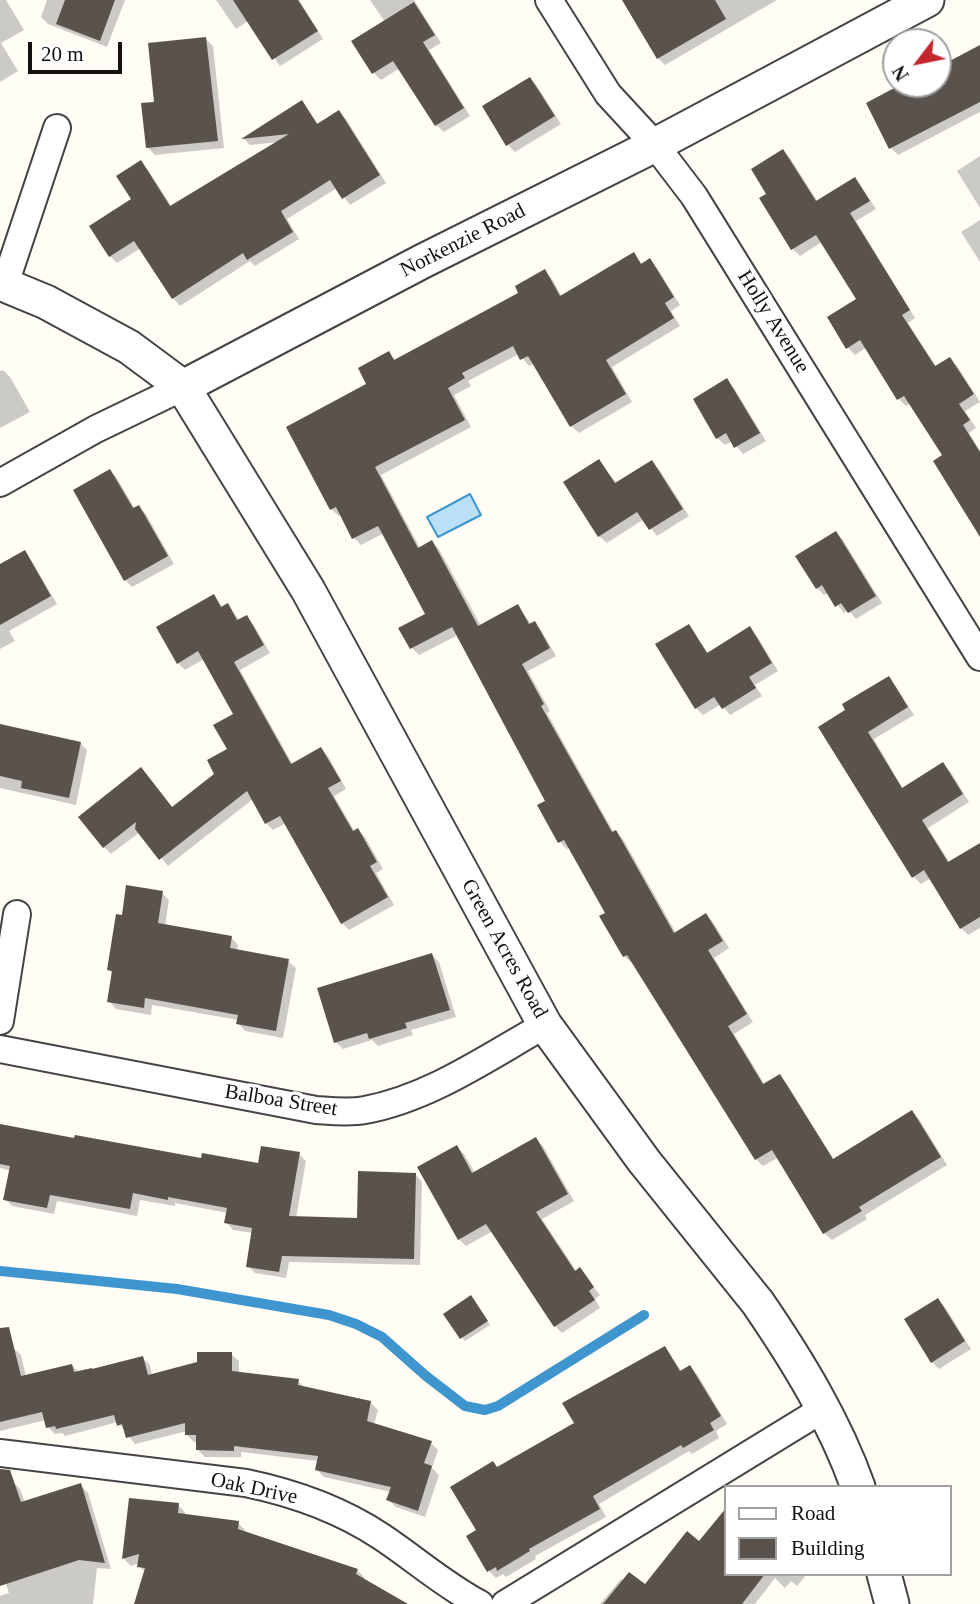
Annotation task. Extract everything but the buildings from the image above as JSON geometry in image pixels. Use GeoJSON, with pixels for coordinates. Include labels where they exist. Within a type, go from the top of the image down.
{"type":"FeatureCollection","features":[{"type":"Feature","properties":{"kind":"street","name":"Holly Avenue"},"geometry":{"type":"LineString","coordinates":[[549,0],[608,94],[654,145],[694,196],[980,657]]}},
{"type":"Feature","properties":{"kind":"street","name":"Norkenzie Road"},"geometry":{"type":"LineString","coordinates":[[0,483],[96,429],[654,145],[927,0]]}},
{"type":"Feature","properties":{"kind":"street"},"geometry":{"type":"LineString","coordinates":[[57,128],[2,284],[46,302],[129,347],[183,387]]}},
{"type":"Feature","properties":{"kind":"street","name":"Green Acres Road"},"geometry":{"type":"LineString","coordinates":[[183,387],[308,590],[545,1025],[643,1161],[758,1303],[823,1409],[849,1460],[857,1485]]}},
{"type":"Feature","properties":{"kind":"street"},"geometry":{"type":"LineString","coordinates":[[0,1021],[17,914]]}},
{"type":"Feature","properties":{"kind":"street","name":"Balboa Street"},"geometry":{"type":"LineString","coordinates":[[0,1049],[316,1110],[362,1111],[392,1104],[425,1091],[545,1025]]}},
{"type":"Feature","properties":{"kind":"street"},"geometry":{"type":"LineString","coordinates":[[505,1604],[823,1409]]}},
{"type":"Feature","properties":{"kind":"street","name":"Oak Drive"},"geometry":{"type":"LineString","coordinates":[[0,1453],[246,1483],[278,1490],[336,1511],[365,1526],[439,1580],[480,1604]]}},
{"type":"Feature","properties":{"kind":"street"},"geometry":{"type":"LineString","coordinates":[[885,1576],[892,1604]]}},
{"type":"Feature","properties":{"kind":"water"},"geometry":{"type":"Polygon","coordinates":[[[470,494],[481,515],[438,537],[427,517],[470,494]]]}},
{"type":"Feature","properties":{"kind":"waterway"},"geometry":{"type":"LineString","coordinates":[[0,1271],[177,1289],[329,1315],[382,1337],[465,1406],[485,1410],[498,1406],[644,1315]]}}]}
